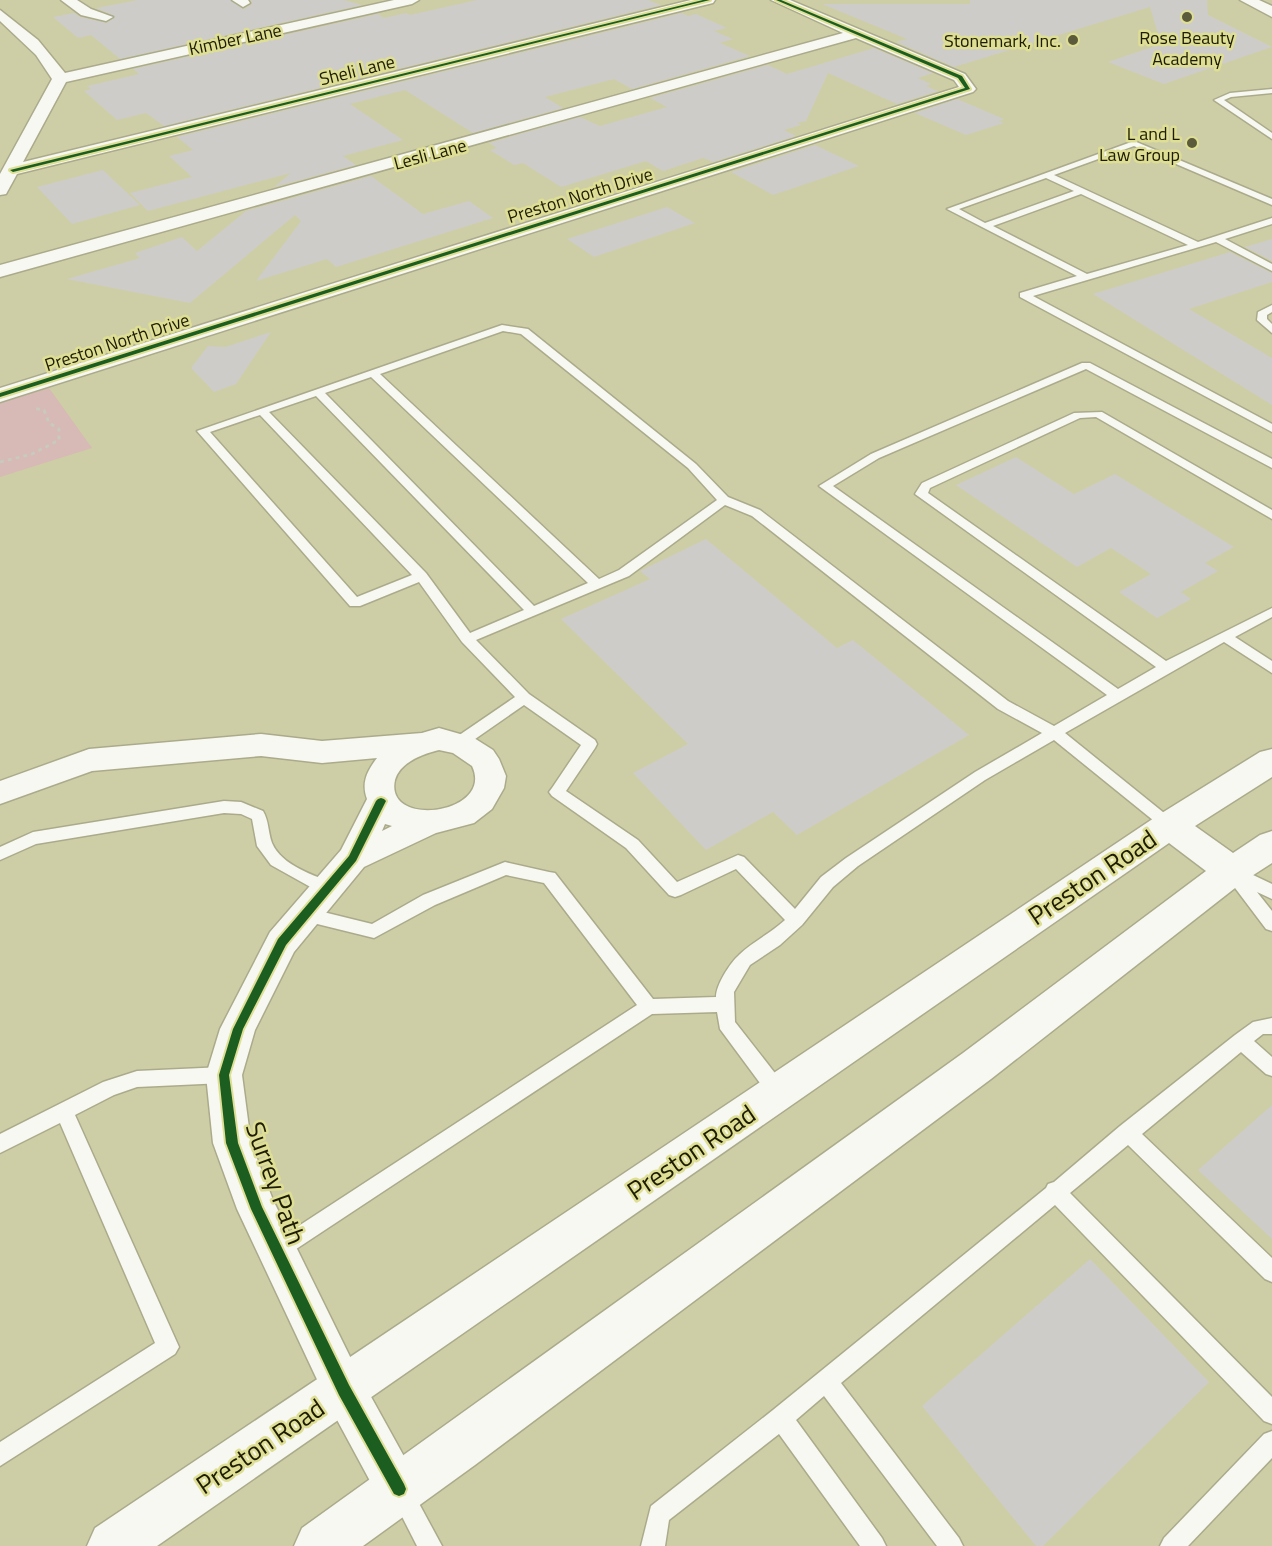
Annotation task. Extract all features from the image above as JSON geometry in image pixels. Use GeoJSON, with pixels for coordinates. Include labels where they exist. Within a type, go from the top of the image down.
{"type":"FeatureCollection","features":[{"type":"Feature","properties":{"kind":"main road"},"geometry":{"type":"LineString","coordinates":[[1246,0],[1272,12]]}},
{"type":"Feature","properties":{"kind":"main road","name":"Preston Road"},"geometry":{"type":"LineString","coordinates":[[113,1546],[1169,825],[1272,761]]}},
{"type":"Feature","properties":{"kind":"main road"},"geometry":{"type":"LineString","coordinates":[[1169,825],[1233,872]]}},
{"type":"Feature","properties":{"kind":"main road"},"geometry":{"type":"LineString","coordinates":[[320,1546],[977,1066],[1272,845]]}},
{"type":"Feature","properties":{"kind":"street"},"geometry":{"type":"LineString","coordinates":[[68,0],[86,12],[106,17]]}},
{"type":"Feature","properties":{"kind":"street","name":"Kimber Lane"},"geometry":{"type":"LineString","coordinates":[[60,79],[412,0]]}},
{"type":"Feature","properties":{"kind":"street","name":"Sheli Lane"},"geometry":{"type":"LineString","coordinates":[[13,170],[708,0]]}},
{"type":"Feature","properties":{"kind":"street","name":"Preston North Drive"},"geometry":{"type":"LineString","coordinates":[[0,395],[874,121],[968,89],[960,77],[778,0]]}},
{"type":"Feature","properties":{"kind":"street"},"geometry":{"type":"LineString","coordinates":[[0,14],[42,51],[54,65],[60,79],[13,170],[0,190]]}},
{"type":"Feature","properties":{"kind":"street","name":"Lesli Lane"},"geometry":{"type":"LineString","coordinates":[[0,271],[858,33]]}},
{"type":"Feature","properties":{"kind":"street","name":"Surrey Path"},"geometry":{"type":"LineString","coordinates":[[0,793],[88,760],[261,745],[322,752],[439,739],[460,742],[480,753],[490,770],[489,789],[476,807],[453,820],[426,824],[353,858]]}},
{"type":"Feature","properties":{"kind":"street","name":"Surrey Path"},"geometry":{"type":"LineString","coordinates":[[399,1489],[344,1390],[257,1209],[232,1143],[224,1075],[238,1029],[282,942],[353,858],[380,789],[384,766],[398,752],[418,743]]}},
{"type":"Feature","properties":{"kind":"street","name":"Surrey Path"},"geometry":{"type":"LineString","coordinates":[[322,752],[380,789],[401,818],[426,824]]}},
{"type":"Feature","properties":{"kind":"lane"},"geometry":{"type":"LineString","coordinates":[[1272,91],[1230,94],[1218,100],[1272,137]]}},
{"type":"Feature","properties":{"kind":"lane"},"geometry":{"type":"LineString","coordinates":[[1088,278],[951,209],[1134,143],[1272,202]]}},
{"type":"Feature","properties":{"kind":"lane"},"geometry":{"type":"LineString","coordinates":[[1047,175],[1197,245]]}},
{"type":"Feature","properties":{"kind":"lane"},"geometry":{"type":"LineString","coordinates":[[985,226],[1082,191]]}},
{"type":"Feature","properties":{"kind":"lane"},"geometry":{"type":"LineString","coordinates":[[1272,221],[1088,278],[1024,295],[1272,429]]}},
{"type":"Feature","properties":{"kind":"lane"},"geometry":{"type":"LineString","coordinates":[[1218,239],[1272,268]]}},
{"type":"Feature","properties":{"kind":"lane"},"geometry":{"type":"LineString","coordinates":[[1272,309],[1262,314],[1266,326],[1272,330]]}},
{"type":"Feature","properties":{"kind":"lane"},"geometry":{"type":"LineString","coordinates":[[421,576],[355,603],[203,431],[502,328],[524,331],[692,466],[724,500],[756,513],[1003,705],[1055,733],[1169,825]]}},
{"type":"Feature","properties":{"kind":"lane"},"geometry":{"type":"LineString","coordinates":[[1118,696],[825,486],[875,456],[1086,365],[1272,464]]}},
{"type":"Feature","properties":{"kind":"lane"},"geometry":{"type":"LineString","coordinates":[[373,373],[597,584]]}},
{"type":"Feature","properties":{"kind":"lane"},"geometry":{"type":"LineString","coordinates":[[318,392],[532,612]]}},
{"type":"Feature","properties":{"kind":"lane"},"geometry":{"type":"LineString","coordinates":[[262,411],[421,576],[467,639],[524,698],[590,744],[557,792],[632,844],[675,890],[738,861],[795,920]]}},
{"type":"Feature","properties":{"kind":"lane"},"geometry":{"type":"LineString","coordinates":[[1166,667],[921,494],[927,486],[1078,415],[1098,414],[1272,515]]}},
{"type":"Feature","properties":{"kind":"lane"},"geometry":{"type":"LineString","coordinates":[[467,639],[624,573],[724,500]]}},
{"type":"Feature","properties":{"kind":"lane"},"geometry":{"type":"LineString","coordinates":[[778,1092],[726,1024],[725,991],[744,960],[774,940],[795,920],[827,882],[852,862],[980,776],[1166,667],[1272,612]]}},
{"type":"Feature","properties":{"kind":"lane"},"geometry":{"type":"LineString","coordinates":[[1224,636],[1272,668]]}},
{"type":"Feature","properties":{"kind":"lane"},"geometry":{"type":"LineString","coordinates":[[460,742],[524,698]]}},
{"type":"Feature","properties":{"kind":"lane"},"geometry":{"type":"LineString","coordinates":[[0,854],[33,838],[224,807],[248,808],[259,817],[265,844],[273,858],[318,902],[374,931],[429,900],[505,868],[549,878],[650,1007]]}},
{"type":"Feature","properties":{"kind":"lane"},"geometry":{"type":"LineString","coordinates":[[1233,872],[1272,892]]}},
{"type":"Feature","properties":{"kind":"lane"},"geometry":{"type":"LineString","coordinates":[[1233,872],[1272,924]]}},
{"type":"Feature","properties":{"kind":"lane"},"geometry":{"type":"LineString","coordinates":[[278,1251],[650,1007],[726,1004]]}},
{"type":"Feature","properties":{"kind":"lane"},"geometry":{"type":"LineString","coordinates":[[653,1546],[659,1514],[781,1418],[1240,1041],[1259,1027],[1272,1026]]}},
{"type":"Feature","properties":{"kind":"lane"},"geometry":{"type":"LineString","coordinates":[[1240,1041],[1272,1068]]}},
{"type":"Feature","properties":{"kind":"lane"},"geometry":{"type":"LineString","coordinates":[[0,1144],[109,1088],[137,1079],[224,1075]]}},
{"type":"Feature","properties":{"kind":"lane"},"geometry":{"type":"LineString","coordinates":[[0,1455],[168,1347],[63,1110]]}},
{"type":"Feature","properties":{"kind":"lane"},"geometry":{"type":"LineString","coordinates":[[1127,1132],[1272,1272]]}},
{"type":"Feature","properties":{"kind":"lane"},"geometry":{"type":"LineString","coordinates":[[1055,1191],[1272,1413]]}},
{"type":"Feature","properties":{"kind":"lane"},"geometry":{"type":"LineString","coordinates":[[825,1382],[951,1546]]}},
{"type":"Feature","properties":{"kind":"lane"},"geometry":{"type":"LineString","coordinates":[[781,1418],[874,1546]]}},
{"type":"Feature","properties":{"kind":"lane"},"geometry":{"type":"LineString","coordinates":[[1172,1546],[1272,1443]]}},
{"type":"Feature","properties":{"kind":"lane"},"geometry":{"type":"LineString","coordinates":[[399,1489],[430,1546]]}},
{"type":"Feature","properties":{"kind":"path"},"geometry":{"type":"LineString","coordinates":[[0,462],[32,454],[59,440],[61,434],[59,429],[49,423],[44,410],[30,408]]}},
{"type":"Feature","properties":{"kind":"shaded area"},"geometry":{"type":"Polygon","coordinates":[[[49,388],[92,448],[0,477],[0,403],[49,388]]]}},
{"type":"Feature","properties":{"kind":"building"},"geometry":{"type":"Polygon","coordinates":[[[138,0],[230,0],[244,9],[252,4],[251,0],[344,0],[362,5],[120,59],[91,35],[78,38],[53,17],[74,13],[80,17],[107,23],[115,16],[96,8],[138,0]]]}},
{"type":"Feature","properties":{"kind":"building"},"geometry":{"type":"Polygon","coordinates":[[[477,0],[648,0],[661,5],[164,126],[146,113],[117,120],[84,91],[91,89],[87,86],[139,74],[133,69],[378,14],[384,18],[406,13],[410,15],[477,0]]]}},
{"type":"Feature","properties":{"kind":"building"},"geometry":{"type":"Polygon","coordinates":[[[970,0],[1207,0],[1208,15],[1272,47],[1164,84],[1108,62],[1161,44],[1150,7],[954,67],[896,42],[907,39],[822,4],[970,4],[970,0]]]}},
{"type":"Feature","properties":{"kind":"building"},"geometry":{"type":"Polygon","coordinates":[[[682,13],[688,16],[696,14],[727,28],[714,31],[733,39],[720,43],[750,56],[632,89],[614,79],[545,97],[563,108],[473,133],[405,90],[350,104],[403,140],[343,156],[356,165],[274,187],[291,173],[148,211],[130,193],[192,177],[169,156],[193,150],[177,137],[682,13]]]}},
{"type":"Feature","properties":{"kind":"building"},"geometry":{"type":"Polygon","coordinates":[[[874,48],[933,73],[918,78],[931,84],[926,86],[938,91],[897,104],[828,73],[806,121],[797,123],[801,125],[784,130],[796,136],[713,162],[703,158],[663,171],[646,161],[561,187],[523,163],[514,165],[490,150],[497,148],[489,143],[580,117],[600,126],[667,107],[650,98],[768,65],[787,74],[874,48]]]}},
{"type":"Feature","properties":{"kind":"building"},"geometry":{"type":"Polygon","coordinates":[[[957,99],[1004,119],[999,121],[1004,123],[966,135],[915,113],[957,99]]]}},
{"type":"Feature","properties":{"kind":"building"},"geometry":{"type":"Polygon","coordinates":[[[815,145],[859,166],[773,195],[731,172],[815,145]]]}},
{"type":"Feature","properties":{"kind":"building"},"geometry":{"type":"Polygon","coordinates":[[[103,170],[140,205],[72,224],[37,187],[103,170]]]}},
{"type":"Feature","properties":{"kind":"building"},"geometry":{"type":"Polygon","coordinates":[[[371,176],[423,214],[469,201],[493,218],[336,267],[327,259],[256,281],[301,221],[295,215],[190,303],[67,279],[140,258],[135,253],[182,237],[197,251],[246,211],[371,176]]]}},
{"type":"Feature","properties":{"kind":"building"},"geometry":{"type":"Polygon","coordinates":[[[667,207],[695,223],[594,257],[567,239],[667,207]]]}},
{"type":"Feature","properties":{"kind":"building"},"geometry":{"type":"Polygon","coordinates":[[[1272,239],[1272,261],[1245,247],[1272,239]]]}},
{"type":"Feature","properties":{"kind":"building"},"geometry":{"type":"Polygon","coordinates":[[[1230,252],[1272,273],[1272,282],[1189,309],[1272,358],[1272,405],[1093,294],[1230,252]]]}},
{"type":"Feature","properties":{"kind":"building"},"geometry":{"type":"Polygon","coordinates":[[[271,332],[236,384],[214,392],[191,368],[208,346],[225,347],[271,332]]]}},
{"type":"Feature","properties":{"kind":"building"},"geometry":{"type":"Polygon","coordinates":[[[1016,457],[1074,494],[1115,474],[1234,547],[1205,563],[1218,571],[1181,592],[1191,599],[1157,618],[1119,592],[1151,574],[1111,548],[1077,567],[956,485],[1016,457]]]}},
{"type":"Feature","properties":{"kind":"building"},"geometry":{"type":"Polygon","coordinates":[[[706,539],[837,648],[853,640],[969,735],[797,835],[773,812],[706,850],[633,773],[688,744],[561,619],[650,579],[640,571],[706,539]]]}},
{"type":"Feature","properties":{"kind":"building"},"geometry":{"type":"Polygon","coordinates":[[[1272,1105],[1272,1239],[1198,1170],[1272,1105]]]}},
{"type":"Feature","properties":{"kind":"building"},"geometry":{"type":"Polygon","coordinates":[[[1090,1259],[1209,1382],[1043,1546],[1036,1546],[922,1406],[1090,1259]]]}},
{"type":"Feature","properties":{"kind":"cycle path"},"geometry":{"type":"LineString","coordinates":[[13,170],[708,0]]}},
{"type":"Feature","properties":{"kind":"cycle path"},"geometry":{"type":"LineString","coordinates":[[0,395],[968,89],[960,77],[778,0]]}},
{"type":"Feature","properties":{"kind":"cycle path"},"geometry":{"type":"LineString","coordinates":[[381,801],[353,858],[282,942],[238,1029],[224,1075],[232,1143],[257,1209],[344,1390],[399,1489]]}},
{"type":"Feature","properties":{"kind":"place","name":"Rose Beauty Academy"},"geometry":{"type":"Point","coordinates":[1187,17]}},
{"type":"Feature","properties":{"kind":"place","name":"Stonemark, Inc."},"geometry":{"type":"Point","coordinates":[1073,40]}},
{"type":"Feature","properties":{"kind":"place","name":"L and L Law Group"},"geometry":{"type":"Point","coordinates":[1192,143]}}]}
